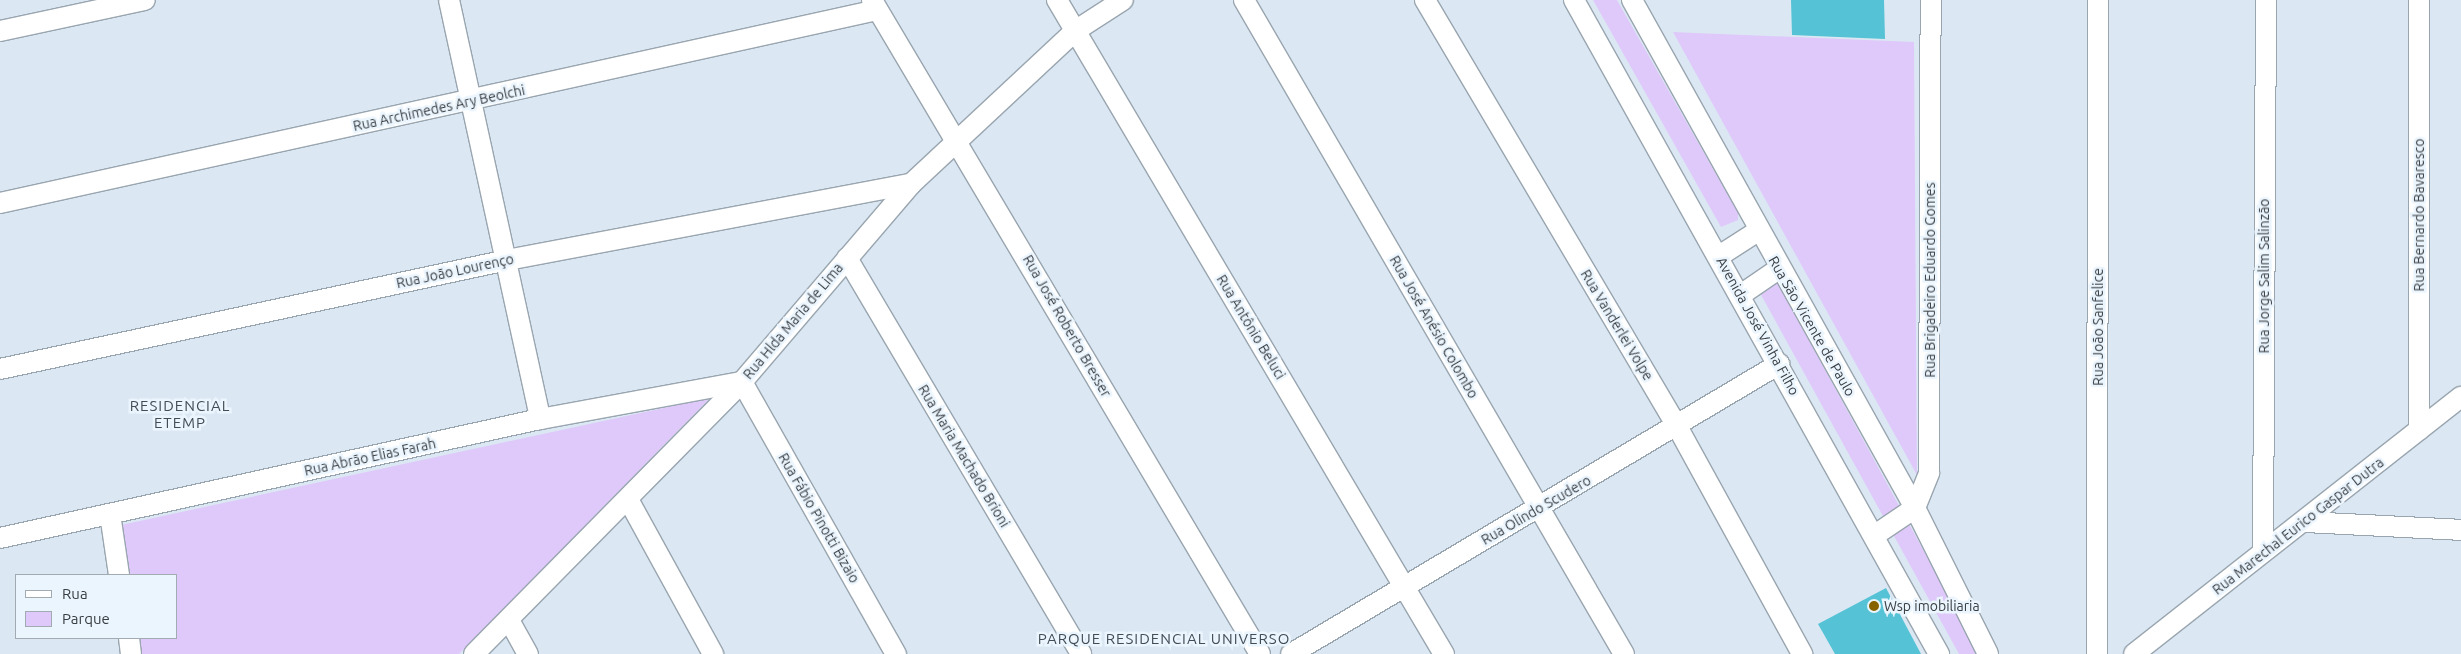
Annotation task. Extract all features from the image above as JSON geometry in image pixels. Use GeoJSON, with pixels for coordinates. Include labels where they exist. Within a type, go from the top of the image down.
{"type":"FeatureCollection","features":[{"type":"Feature","properties":{"kind":"street"},"geometry":{"type":"LineString","coordinates":[[0,31],[115,4],[145,0]]}},
{"type":"Feature","properties":{"kind":"street"},"geometry":{"type":"LineString","coordinates":[[449,0],[473,101],[540,419]]}},
{"type":"Feature","properties":{"kind":"street","name":"Rua Antônio Beluci"},"geometry":{"type":"LineString","coordinates":[[1057,0],[1405,585],[1444,654]]}},
{"type":"Feature","properties":{"kind":"street","name":"Rua Hlda Maria de Lima"},"geometry":{"type":"LineString","coordinates":[[474,654],[629,501],[742,382],[911,184],[959,143],[1075,31],[1123,0]]}},
{"type":"Feature","properties":{"kind":"street","name":"Rua José Anésio Colombo"},"geometry":{"type":"LineString","coordinates":[[1244,0],[1624,654]]}},
{"type":"Feature","properties":{"kind":"street","name":"Rua Vanderlei Volpe"},"geometry":{"type":"LineString","coordinates":[[1425,0],[1678,428],[1802,654]]}},
{"type":"Feature","properties":{"kind":"street","name":"Avenida José Vinha Filho"},"geometry":{"type":"LineString","coordinates":[[1574,0],[1742,294],[1939,654]]}},
{"type":"Feature","properties":{"kind":"street","name":"Rua São Vicente de Paulo"},"geometry":{"type":"LineString","coordinates":[[1632,0],[1758,231],[1915,508],[1988,654]]}},
{"type":"Feature","properties":{"kind":"street","name":"Rua Brigadeiro Eduardo Gomes"},"geometry":{"type":"LineString","coordinates":[[1915,508],[1929,473],[1931,0]]}},
{"type":"Feature","properties":{"kind":"street","name":"Rua João Sanfelice"},"geometry":{"type":"LineString","coordinates":[[2097,654],[2098,0]]}},
{"type":"Feature","properties":{"kind":"street","name":"Rua Jorge Salim Salinzão"},"geometry":{"type":"LineString","coordinates":[[2263,552],[2266,0]]}},
{"type":"Feature","properties":{"kind":"street","name":"Rua Bernardo Bavaresco"},"geometry":{"type":"LineString","coordinates":[[2419,0],[2419,430]]}},
{"type":"Feature","properties":{"kind":"street","name":"Rua Archimedes Ary Beolchi"},"geometry":{"type":"LineString","coordinates":[[0,203],[473,101],[874,5]]}},
{"type":"Feature","properties":{"kind":"street","name":"Rua José Roberto Bresser"},"geometry":{"type":"LineString","coordinates":[[874,5],[959,143],[1260,654]]}},
{"type":"Feature","properties":{"kind":"street","name":"Rua João Lourenço"},"geometry":{"type":"LineString","coordinates":[[0,369],[507,260],[911,184]]}},
{"type":"Feature","properties":{"kind":"street"},"geometry":{"type":"LineString","coordinates":[[1719,256],[1758,231]]}},
{"type":"Feature","properties":{"kind":"street","name":"Rua Maria Machado Brioni"},"geometry":{"type":"LineString","coordinates":[[847,258],[1081,654]]}},
{"type":"Feature","properties":{"kind":"street"},"geometry":{"type":"LineString","coordinates":[[1742,294],[1780,268]]}},
{"type":"Feature","properties":{"kind":"street","name":"Rua Olindo Scudero"},"geometry":{"type":"LineString","coordinates":[[1291,654],[1405,585],[1678,428],[1779,364]]}},
{"type":"Feature","properties":{"kind":"street","name":"Rua Abrão Elias Farah"},"geometry":{"type":"LineString","coordinates":[[0,538],[540,419],[742,382]]}},
{"type":"Feature","properties":{"kind":"street","name":"Rua Fábio Pinotti Bizaio"},"geometry":{"type":"LineString","coordinates":[[742,382],[896,654]]}},
{"type":"Feature","properties":{"kind":"street","name":"Rua Marechal Eurico Gaspar Dutra"},"geometry":{"type":"LineString","coordinates":[[2134,654],[2263,552],[2305,522],[2461,397]]}},
{"type":"Feature","properties":{"kind":"street"},"geometry":{"type":"LineString","coordinates":[[629,501],[713,654]]}},
{"type":"Feature","properties":{"kind":"street"},"geometry":{"type":"LineString","coordinates":[[1875,534],[1915,508]]}},
{"type":"Feature","properties":{"kind":"street"},"geometry":{"type":"LineString","coordinates":[[110,514],[119,574]]}},
{"type":"Feature","properties":{"kind":"street"},"geometry":{"type":"LineString","coordinates":[[2305,522],[2461,530]]}},
{"type":"Feature","properties":{"kind":"street"},"geometry":{"type":"LineString","coordinates":[[509,620],[528,654]]}},
{"type":"Feature","properties":{"kind":"street"},"geometry":{"type":"LineString","coordinates":[[129,639],[131,654]]}},
{"type":"Feature","properties":{"kind":"green space"},"geometry":{"type":"Polygon","coordinates":[[[1593,0],[1617,0],[1738,213],[1738,220],[1721,227],[1593,0]]]}},
{"type":"Feature","properties":{"kind":"green space"},"geometry":{"type":"Polygon","coordinates":[[[1673,32],[1914,42],[1917,475],[1673,32]]]}},
{"type":"Feature","properties":{"kind":"green space"},"geometry":{"type":"Polygon","coordinates":[[[1769,281],[1777,282],[1980,654],[1959,654],[1760,293],[1769,281]]]}},
{"type":"Feature","properties":{"kind":"green space"},"geometry":{"type":"Polygon","coordinates":[[[710,398],[459,654],[138,654],[136,639],[178,639],[178,574],[127,574],[121,525],[710,398]]]}},
{"type":"Feature","properties":{"kind":"building"},"geometry":{"type":"Polygon","coordinates":[[[1791,0],[1884,0],[1885,39],[1792,35],[1791,0]]]}},
{"type":"Feature","properties":{"kind":"building","name":"Wsp imobiliaria"},"geometry":{"type":"Polygon","coordinates":[[[1886,588],[1921,654],[1835,654],[1818,624],[1886,588]]]}},
{"type":"Feature","properties":{"kind":"place","name":"Wsp imobiliaria"},"geometry":{"type":"Point","coordinates":[1874,606]}},
{"type":"Feature","properties":{"kind":"district","name":"RESIDENCIAL ETEMP"},"geometry":{"type":"Point","coordinates":[180,414]}},
{"type":"Feature","properties":{"kind":"district","name":"PARQUE RESIDENCIAL UNIVERSO"},"geometry":{"type":"Point","coordinates":[1164,639]}}]}
